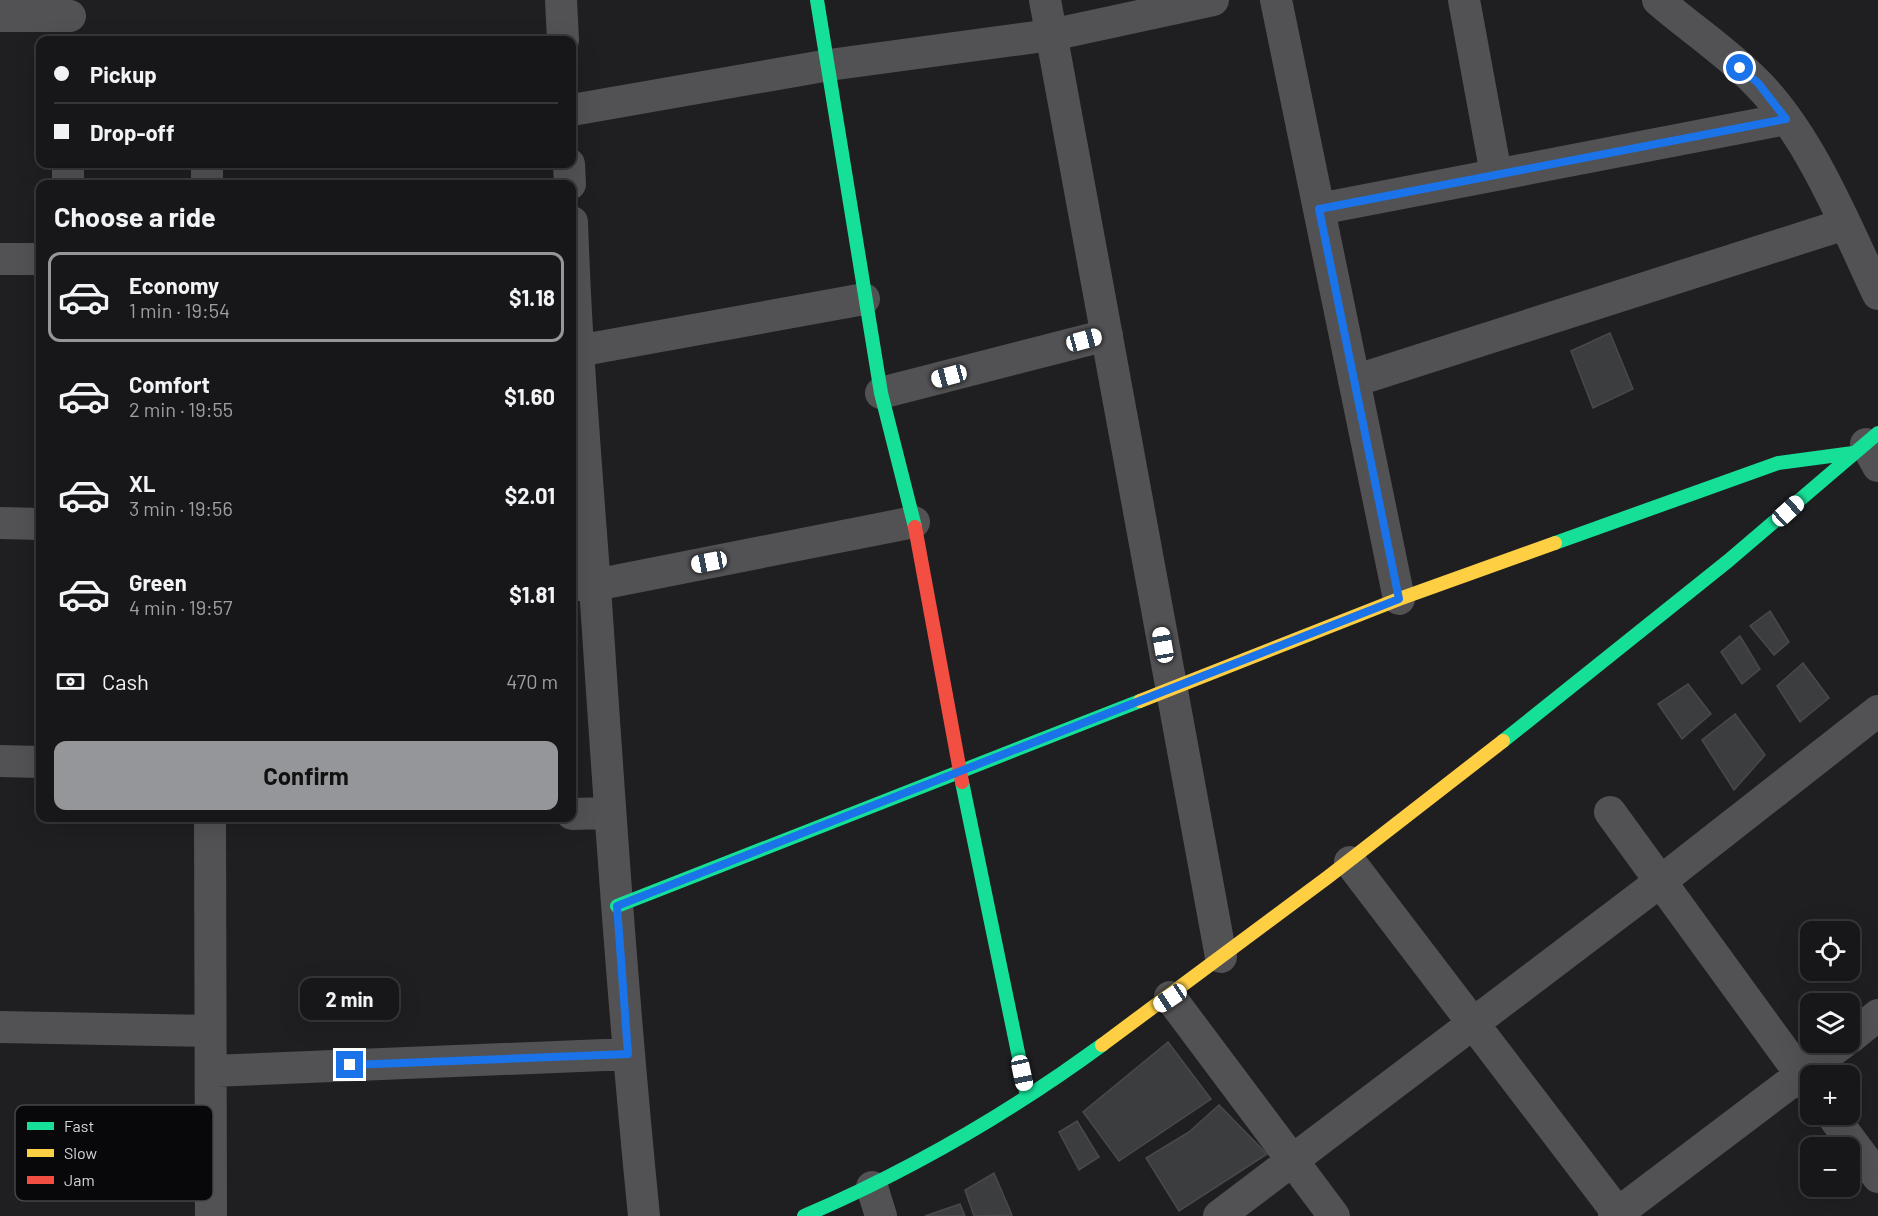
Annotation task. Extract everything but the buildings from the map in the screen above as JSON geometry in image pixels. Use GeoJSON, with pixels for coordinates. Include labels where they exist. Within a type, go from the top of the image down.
{"type":"FeatureCollection","features":[{"type":"Feature","properties":{"kind":"street"},"geometry":{"type":"LineString","coordinates":[[561,0],[563,36]]}},
{"type":"Feature","properties":{"kind":"street"},"geometry":{"type":"LineString","coordinates":[[817,0],[830,65],[864,299],[881,393],[914,522],[960,772],[1027,1096]]}},
{"type":"Feature","properties":{"kind":"street"},"geometry":{"type":"LineString","coordinates":[[1045,0],[1221,957]]}},
{"type":"Feature","properties":{"kind":"street"},"geometry":{"type":"LineString","coordinates":[[576,109],[830,65],[1051,36],[1213,0]]}},
{"type":"Feature","properties":{"kind":"street"},"geometry":{"type":"LineString","coordinates":[[1276,0],[1399,599]]}},
{"type":"Feature","properties":{"kind":"street"},"geometry":{"type":"LineString","coordinates":[[1464,0],[1496,174]]}},
{"type":"Feature","properties":{"kind":"street"},"geometry":{"type":"LineString","coordinates":[[1672,3],[1758,83],[1786,119],[1816,167],[1878,294]]}},
{"type":"Feature","properties":{"kind":"street"},"geometry":{"type":"LineString","coordinates":[[0,16],[70,19]]}},
{"type":"Feature","properties":{"kind":"street"},"geometry":{"type":"LineString","coordinates":[[1319,209],[1786,119]]}},
{"type":"Feature","properties":{"kind":"street"},"geometry":{"type":"LineString","coordinates":[[1354,381],[1845,224]]}},
{"type":"Feature","properties":{"kind":"street"},"geometry":{"type":"LineString","coordinates":[[0,259],[36,259]]}},
{"type":"Feature","properties":{"kind":"street"},"geometry":{"type":"LineString","coordinates":[[576,352],[864,299]]}},
{"type":"Feature","properties":{"kind":"street"},"geometry":{"type":"LineString","coordinates":[[881,393],[1107,335]]}},
{"type":"Feature","properties":{"kind":"street"},"geometry":{"type":"LineString","coordinates":[[576,404],[583,585],[609,813],[628,1054],[644,1216]]}},
{"type":"Feature","properties":{"kind":"street"},"geometry":{"type":"LineString","coordinates":[[617,906],[1399,599],[1778,463],[1869,449]]}},
{"type":"Feature","properties":{"kind":"street"},"geometry":{"type":"LineString","coordinates":[[804,1216],[877,1201],[956,1143],[1170,998],[1221,957],[1350,862],[1869,449]]}},
{"type":"Feature","properties":{"kind":"street"},"geometry":{"type":"LineString","coordinates":[[583,585],[914,522]]}},
{"type":"Feature","properties":{"kind":"street"},"geometry":{"type":"LineString","coordinates":[[0,523],[36,524]]}},
{"type":"Feature","properties":{"kind":"street"},"geometry":{"type":"LineString","coordinates":[[1219,1216],[1661,881],[1878,711]]}},
{"type":"Feature","properties":{"kind":"street"},"geometry":{"type":"LineString","coordinates":[[0,761],[36,762]]}},
{"type":"Feature","properties":{"kind":"street"},"geometry":{"type":"LineString","coordinates":[[1610,812],[1800,1074]]}},
{"type":"Feature","properties":{"kind":"street"},"geometry":{"type":"LineString","coordinates":[[576,814],[609,813]]}},
{"type":"Feature","properties":{"kind":"street"},"geometry":{"type":"LineString","coordinates":[[210,822],[211,1105]]}},
{"type":"Feature","properties":{"kind":"street"},"geometry":{"type":"LineString","coordinates":[[1350,862],[1617,1215],[1800,1086]]}},
{"type":"Feature","properties":{"kind":"street"},"geometry":{"type":"LineString","coordinates":[[1170,998],[1334,1216]]}},
{"type":"Feature","properties":{"kind":"street"},"geometry":{"type":"LineString","coordinates":[[1860,1030],[1878,1015]]}},
{"type":"Feature","properties":{"kind":"street"},"geometry":{"type":"LineString","coordinates":[[0,1027],[210,1031]]}},
{"type":"Feature","properties":{"kind":"street"},"geometry":{"type":"LineString","coordinates":[[1822,1065],[1834,1053]]}},
{"type":"Feature","properties":{"kind":"street"},"geometry":{"type":"LineString","coordinates":[[211,1071],[628,1054]]}},
{"type":"Feature","properties":{"kind":"street"},"geometry":{"type":"LineString","coordinates":[[1839,1125],[1878,1177]]}},
{"type":"Feature","properties":{"kind":"traffic: fast"},"geometry":{"type":"LineString","coordinates":[[817,0],[881,393],[915,527]]}},
{"type":"Feature","properties":{"kind":"traffic: fast"},"geometry":{"type":"LineString","coordinates":[[1503,741],[1728,561],[1878,433]]}},
{"type":"Feature","properties":{"kind":"traffic: fast"},"geometry":{"type":"LineString","coordinates":[[1555,543],[1778,463],[1853,453]]}},
{"type":"Feature","properties":{"kind":"traffic: fast"},"geometry":{"type":"LineString","coordinates":[[617,906],[1140,701]]}},
{"type":"Feature","properties":{"kind":"traffic: fast"},"geometry":{"type":"LineString","coordinates":[[962,782],[1027,1096]]}},
{"type":"Feature","properties":{"kind":"traffic: fast"},"geometry":{"type":"LineString","coordinates":[[804,1216],[883,1179],[958,1139],[1031,1094],[1102,1045]]}},
{"type":"Feature","properties":{"kind":"traffic: slow"},"geometry":{"type":"LineString","coordinates":[[1140,701],[1399,599],[1555,543]]}},
{"type":"Feature","properties":{"kind":"traffic: slow"},"geometry":{"type":"LineString","coordinates":[[1102,1045],[1328,877],[1503,741]]}},
{"type":"Feature","properties":{"kind":"traffic: jam"},"geometry":{"type":"LineString","coordinates":[[915,527],[962,782]]}},
{"type":"Feature","properties":{"kind":"route"},"geometry":{"type":"LineString","coordinates":[[350,1065],[628,1054],[617,906],[1399,599],[1319,209],[1786,119],[1758,83],[1740,68]]}}]}
